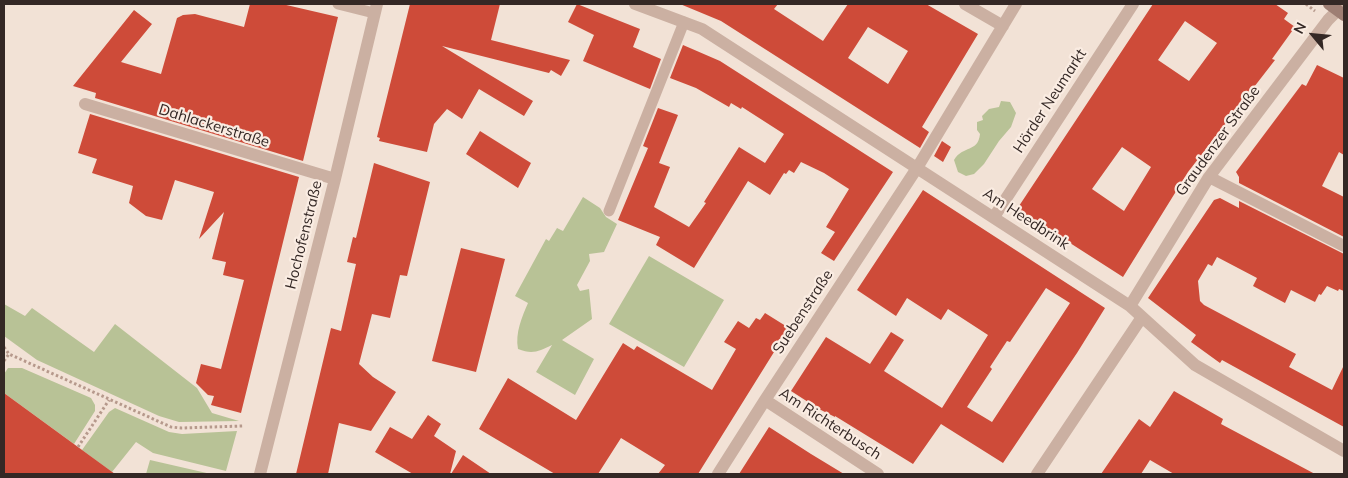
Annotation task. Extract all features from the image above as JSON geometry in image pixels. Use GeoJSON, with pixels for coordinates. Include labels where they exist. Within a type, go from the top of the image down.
{"type":"FeatureCollection","features":[{"type":"Feature","properties":{"kind":"street","name":"Am Heedbrink"},"geometry":{"type":"LineString","coordinates":[[636,4],[702,29],[1130,306],[1195,365],[1344,451]]}},
{"type":"Feature","properties":{"kind":"street"},"geometry":{"type":"LineString","coordinates":[[965,4],[1003,26]]}},
{"type":"Feature","properties":{"kind":"street"},"geometry":{"type":"LineString","coordinates":[[917,168],[1016,4]]}},
{"type":"Feature","properties":{"kind":"street","name":"Hörder Neumarkt"},"geometry":{"type":"LineString","coordinates":[[994,217],[1133,4]]}},
{"type":"Feature","properties":{"kind":"street","name":"Hochofenstraße"},"geometry":{"type":"LineString","coordinates":[[260,474],[335,179],[375,8]]}},
{"type":"Feature","properties":{"kind":"street","name":"Graudenzer Straße"},"geometry":{"type":"LineString","coordinates":[[1130,306],[1209,177],[1338,8]]}},
{"type":"Feature","properties":{"kind":"street","name":"Dahlackerstraße"},"geometry":{"type":"LineString","coordinates":[[85,104],[335,179]]}},
{"type":"Feature","properties":{"kind":"street","name":"Suebenstraße"},"geometry":{"type":"LineString","coordinates":[[718,474],[917,168]]}},
{"type":"Feature","properties":{"kind":"street"},"geometry":{"type":"LineString","coordinates":[[1209,177],[1344,246]]}},
{"type":"Feature","properties":{"kind":"street"},"geometry":{"type":"LineString","coordinates":[[1037,474],[1142,317]]}},
{"type":"Feature","properties":{"kind":"street","name":"Am Richterbusch"},"geometry":{"type":"LineString","coordinates":[[765,400],[878,474]]}},
{"type":"Feature","properties":{"kind":"lane"},"geometry":{"type":"LineString","coordinates":[[338,4],[375,8]]}},
{"type":"Feature","properties":{"kind":"lane"},"geometry":{"type":"LineString","coordinates":[[609,212],[684,22]]}},
{"type":"Feature","properties":{"kind":"path"},"geometry":{"type":"LineString","coordinates":[[4,347],[9,354],[171,427],[243,426]]}},
{"type":"Feature","properties":{"kind":"path"},"geometry":{"type":"LineString","coordinates":[[4,362],[9,354]]}},
{"type":"Feature","properties":{"kind":"path"},"geometry":{"type":"LineString","coordinates":[[78,447],[109,400]]}},
{"type":"Feature","properties":{"kind":"green space"},"geometry":{"type":"Polygon","coordinates":[[[1001,101],[1010,102],[1016,113],[1011,127],[984,164],[974,174],[966,176],[958,172],[954,160],[962,152],[973,147],[979,140],[980,134],[977,130],[977,122],[983,120],[982,116],[989,109],[999,107],[1001,101]]]}},
{"type":"Feature","properties":{"kind":"green space"},"geometry":{"type":"Polygon","coordinates":[[[583,197],[600,208],[606,217],[617,224],[604,252],[589,254],[590,261],[577,285],[580,291],[589,289],[592,319],[562,340],[594,359],[575,395],[536,372],[552,345],[532,352],[518,349],[518,331],[528,303],[515,296],[546,239],[549,241],[557,228],[563,231],[583,197]]]}},
{"type":"Feature","properties":{"kind":"green space"},"geometry":{"type":"Polygon","coordinates":[[[649,256],[724,300],[684,367],[609,324],[649,256]]]}},
{"type":"Feature","properties":{"kind":"green space"},"geometry":{"type":"Polygon","coordinates":[[[4,304],[25,316],[32,308],[94,352],[115,324],[197,388],[212,413],[239,421],[179,422],[159,416],[37,360],[4,336],[4,304]]]}},
{"type":"Feature","properties":{"kind":"green space"},"geometry":{"type":"Polygon","coordinates":[[[8,368],[22,368],[91,398],[95,405],[95,411],[74,444],[4,393],[4,374],[8,368]]]}},
{"type":"Feature","properties":{"kind":"green space"},"geometry":{"type":"Polygon","coordinates":[[[115,408],[169,432],[182,434],[237,431],[226,471],[153,453],[136,442],[112,472],[82,450],[109,412],[115,408]]]}},
{"type":"Feature","properties":{"kind":"green space"},"geometry":{"type":"Polygon","coordinates":[[[150,460],[211,474],[146,474],[150,460]]]}},
{"type":"Feature","properties":{"kind":"building"},"geometry":{"type":"Polygon","coordinates":[[[250,4],[282,4],[338,17],[303,161],[95,98],[96,93],[73,86],[134,10],[152,24],[121,62],[161,74],[177,18],[183,15],[195,14],[244,27],[250,4]]]}},
{"type":"Feature","properties":{"kind":"building"},"geometry":{"type":"Polygon","coordinates":[[[410,4],[500,4],[491,40],[570,60],[561,76],[551,70],[549,73],[442,46],[533,101],[524,116],[479,89],[462,119],[447,109],[434,124],[427,152],[379,141],[380,138],[377,137],[410,4]]]}},
{"type":"Feature","properties":{"kind":"building"},"geometry":{"type":"Polygon","coordinates":[[[577,4],[640,29],[633,47],[661,59],[650,89],[583,61],[594,35],[568,22],[577,4]]]}},
{"type":"Feature","properties":{"kind":"building"},"geometry":{"type":"Polygon","coordinates":[[[680,4],[778,4],[774,9],[823,41],[848,4],[926,4],[978,34],[922,127],[929,132],[920,148],[721,21],[680,4]],[[868,27],[848,58],[888,84],[908,51],[868,27]]]}},
{"type":"Feature","properties":{"kind":"building"},"geometry":{"type":"Polygon","coordinates":[[[1153,4],[1275,4],[1288,13],[1284,19],[1295,27],[1272,59],[1275,60],[1188,172],[1123,277],[1017,209],[1153,4]],[[1185,21],[1158,60],[1189,81],[1217,43],[1185,21]],[[1122,147],[1092,189],[1124,211],[1151,167],[1122,147]]]}},
{"type":"Feature","properties":{"kind":"building"},"geometry":{"type":"Polygon","coordinates":[[[683,45],[720,61],[893,172],[834,261],[821,253],[835,232],[826,227],[849,189],[824,173],[801,162],[794,173],[789,170],[786,174],[784,173],[770,195],[748,181],[694,268],[656,245],[660,237],[618,220],[648,148],[643,146],[658,108],[678,115],[659,163],[670,167],[654,207],[689,227],[706,203],[704,202],[739,147],[765,163],[784,134],[742,107],[741,109],[731,103],[729,107],[696,88],[670,78],[683,45]]]}},
{"type":"Feature","properties":{"kind":"building"},"geometry":{"type":"Polygon","coordinates":[[[1317,65],[1344,78],[1344,155],[1339,152],[1322,186],[1344,197],[1344,237],[1239,183],[1239,177],[1236,172],[1302,84],[1306,86],[1317,65]]]}},
{"type":"Feature","properties":{"kind":"building"},"geometry":{"type":"Polygon","coordinates":[[[90,114],[299,177],[241,413],[211,405],[214,396],[208,395],[196,383],[201,364],[221,369],[244,280],[223,275],[226,262],[212,259],[224,212],[199,239],[214,192],[175,180],[162,220],[146,216],[129,203],[133,186],[92,173],[97,159],[78,153],[90,114]]]}},
{"type":"Feature","properties":{"kind":"building"},"geometry":{"type":"Polygon","coordinates":[[[480,131],[531,163],[518,188],[466,154],[480,131]]]}},
{"type":"Feature","properties":{"kind":"building"},"geometry":{"type":"Polygon","coordinates":[[[942,141],[951,147],[943,162],[934,156],[942,141]]]}},
{"type":"Feature","properties":{"kind":"building"},"geometry":{"type":"Polygon","coordinates":[[[374,163],[430,182],[407,276],[400,275],[390,318],[372,314],[359,364],[373,377],[396,392],[371,431],[339,423],[328,474],[296,474],[331,328],[341,331],[356,264],[347,262],[353,237],[356,238],[374,163]]]}},
{"type":"Feature","properties":{"kind":"building"},"geometry":{"type":"Polygon","coordinates":[[[923,190],[1105,308],[1003,463],[941,424],[913,464],[791,391],[826,337],[870,364],[891,332],[904,340],[884,371],[942,408],[988,335],[948,309],[941,320],[907,298],[896,316],[857,290],[923,190]],[[1046,288],[1010,342],[1007,341],[990,367],[992,369],[967,407],[992,422],[1070,303],[1046,288]]]}},
{"type":"Feature","properties":{"kind":"building"},"geometry":{"type":"Polygon","coordinates":[[[1220,198],[1239,208],[1239,201],[1344,254],[1344,291],[1339,289],[1338,291],[1327,286],[1321,295],[1319,294],[1315,302],[1291,290],[1285,303],[1253,286],[1257,278],[1217,257],[1212,266],[1208,264],[1198,281],[1200,301],[1204,305],[1296,354],[1289,367],[1332,390],[1344,365],[1344,427],[1222,360],[1220,363],[1191,342],[1196,335],[1148,298],[1214,200],[1220,198]]]}},
{"type":"Feature","properties":{"kind":"building"},"geometry":{"type":"Polygon","coordinates":[[[461,248],[505,259],[476,372],[432,361],[461,248]]]}},
{"type":"Feature","properties":{"kind":"building"},"geometry":{"type":"Polygon","coordinates":[[[765,313],[789,328],[698,474],[658,474],[665,465],[621,438],[598,474],[555,474],[479,429],[508,378],[576,420],[623,343],[634,350],[637,346],[712,390],[736,349],[724,342],[738,321],[749,328],[756,318],[760,320],[765,313]]]}},
{"type":"Feature","properties":{"kind":"building"},"geometry":{"type":"Polygon","coordinates":[[[1174,391],[1223,419],[1221,424],[1315,474],[1174,474],[1150,460],[1141,474],[1101,474],[1139,419],[1150,427],[1174,391]]]}},
{"type":"Feature","properties":{"kind":"building"},"geometry":{"type":"Polygon","coordinates":[[[4,393],[115,474],[4,474],[4,393]]]}},
{"type":"Feature","properties":{"kind":"building"},"geometry":{"type":"Polygon","coordinates":[[[428,415],[441,424],[434,436],[456,451],[450,474],[413,474],[375,452],[390,427],[412,439],[428,415]]]}},
{"type":"Feature","properties":{"kind":"building"},"geometry":{"type":"Polygon","coordinates":[[[769,427],[811,454],[844,474],[739,474],[769,427]]]}},
{"type":"Feature","properties":{"kind":"building"},"geometry":{"type":"Polygon","coordinates":[[[463,455],[491,474],[451,474],[463,455]]]}}]}
